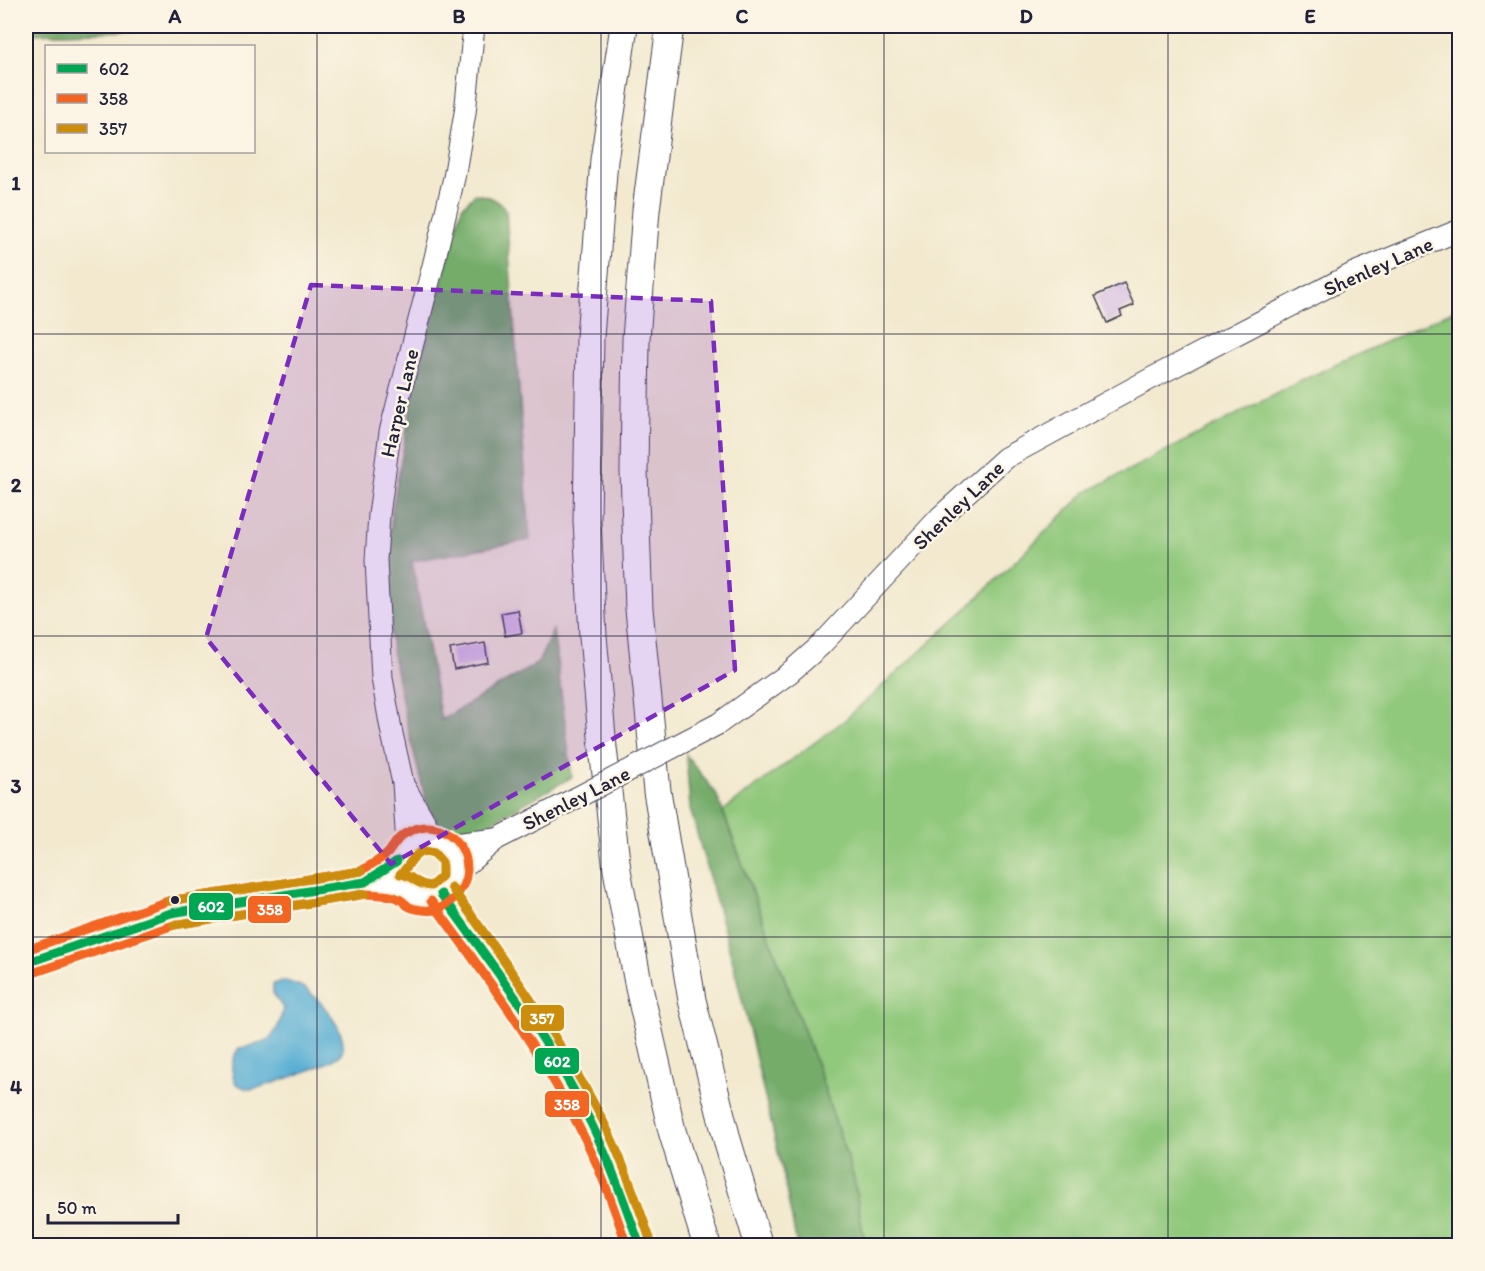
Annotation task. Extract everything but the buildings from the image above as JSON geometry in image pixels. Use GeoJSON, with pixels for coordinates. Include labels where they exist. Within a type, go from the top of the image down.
{"type":"FeatureCollection","features":[{"type":"Feature","properties":{"kind":"highway"},"geometry":{"type":"LineString","coordinates":[[624,26],[604,160],[590,337],[587,520],[593,636],[617,870],[639,988],[672,1131],[707,1245]]}},
{"type":"Feature","properties":{"kind":"highway"},"geometry":{"type":"LineString","coordinates":[[670,26],[646,210],[636,339],[634,471],[639,609],[657,791],[692,1000],[728,1143],[759,1245]]}},
{"type":"Feature","properties":{"kind":"main road","name":"Harper Lane"},"geometry":{"type":"LineString","coordinates":[[402,853],[403,783],[390,729],[382,678],[376,560],[379,515],[390,432],[454,178],[465,113],[474,26]]}},
{"type":"Feature","properties":{"kind":"main road","name":"Shenley Lane"},"geometry":{"type":"LineString","coordinates":[[455,874],[497,839],[718,724],[788,674],[821,645],[941,516],[1005,458],[1152,378],[1354,273],[1460,230]]}},
{"type":"Feature","properties":{"kind":"main road","name":"Harper Lane"},"geometry":{"type":"LineString","coordinates":[[403,783],[440,842]]}},
{"type":"Feature","properties":{"kind":"main road"},"geometry":{"type":"LineString","coordinates":[[365,882],[402,853],[425,839],[440,842],[454,858],[455,874],[448,889],[433,898],[416,897],[402,886],[398,879],[402,853]]}},
{"type":"Feature","properties":{"kind":"main road","name":"Shenley Lane"},"geometry":{"type":"LineString","coordinates":[[440,842],[497,839]]}},
{"type":"Feature","properties":{"kind":"main road"},"geometry":{"type":"LineString","coordinates":[[26,963],[171,913],[365,882],[402,886]]}},
{"type":"Feature","properties":{"kind":"main road"},"geometry":{"type":"LineString","coordinates":[[441,894],[482,949],[560,1066],[619,1187],[640,1245]]}},
{"type":"Feature","properties":{"kind":"highlighted area"},"geometry":{"type":"Polygon","coordinates":[[[311,285],[711,301],[735,670],[391,864],[206,638],[311,285]]]}},
{"type":"Feature","properties":{"kind":"green space"},"geometry":{"type":"Polygon","coordinates":[[[26,26],[269,26],[270,27],[26,34],[26,26]]]}},
{"type":"Feature","properties":{"kind":"green space"},"geometry":{"type":"Polygon","coordinates":[[[475,194],[493,199],[506,211],[530,540],[412,561],[441,720],[538,663],[553,630],[572,777],[470,834],[456,835],[439,827],[426,802],[391,645],[387,576],[392,510],[418,369],[462,207],[475,194]]]}},
{"type":"Feature","properties":{"kind":"green space"},"geometry":{"type":"Polygon","coordinates":[[[1459,308],[1459,1245],[865,1245],[854,1179],[817,1066],[723,811],[845,720],[959,616],[1086,492],[1303,380],[1459,308]]]}},
{"type":"Feature","properties":{"kind":"green space"},"geometry":{"type":"Polygon","coordinates":[[[686,755],[716,793],[817,1066],[854,1179],[865,1245],[797,1245],[782,1169],[734,966],[690,808],[686,755]]]}},
{"type":"Feature","properties":{"kind":"water"},"geometry":{"type":"Polygon","coordinates":[[[285,981],[305,988],[334,1020],[342,1039],[343,1047],[340,1055],[312,1069],[267,1085],[249,1089],[236,1084],[232,1070],[234,1057],[239,1048],[257,1044],[275,1033],[283,1008],[273,993],[273,984],[285,981]]]}},
{"type":"Feature","properties":{"kind":"transit line","name":"358"},"geometry":{"type":"LineString","coordinates":[[30,974],[174,925],[365,894],[390,896],[414,908],[435,910],[454,898],[463,885],[467,871],[460,845],[451,835],[439,829],[425,827],[402,835],[385,856],[361,871],[168,901]]}},
{"type":"Feature","properties":{"kind":"transit line","name":"357"},"geometry":{"type":"LineString","coordinates":[[425,851],[434,853],[442,862],[442,876],[431,886],[400,874],[417,855],[425,851]]}},
{"type":"Feature","properties":{"kind":"transit line","name":"602"},"geometry":{"type":"LineString","coordinates":[[26,963],[171,913],[365,882],[397,861]]}},
{"type":"Feature","properties":{"kind":"transit line","name":"357"},"geometry":{"type":"LineString","coordinates":[[169,901],[361,871]]}},
{"type":"Feature","properties":{"kind":"transit line","name":"357"},"geometry":{"type":"LineString","coordinates":[[451,887],[530,998],[584,1085],[615,1146],[651,1242]]}},
{"type":"Feature","properties":{"kind":"transit line","name":"357"},"geometry":{"type":"LineString","coordinates":[[174,925],[365,894]]}},
{"type":"Feature","properties":{"kind":"transit line","name":"602"},"geometry":{"type":"LineString","coordinates":[[441,894],[540,1034],[575,1093],[605,1153],[640,1246]]}},
{"type":"Feature","properties":{"kind":"transit line","name":"358"},"geometry":{"type":"LineString","coordinates":[[26,950],[168,901]]}},
{"type":"Feature","properties":{"kind":"transit line","name":"358"},"geometry":{"type":"LineString","coordinates":[[431,901],[509,1011],[563,1097],[599,1171],[627,1246]]}}]}
